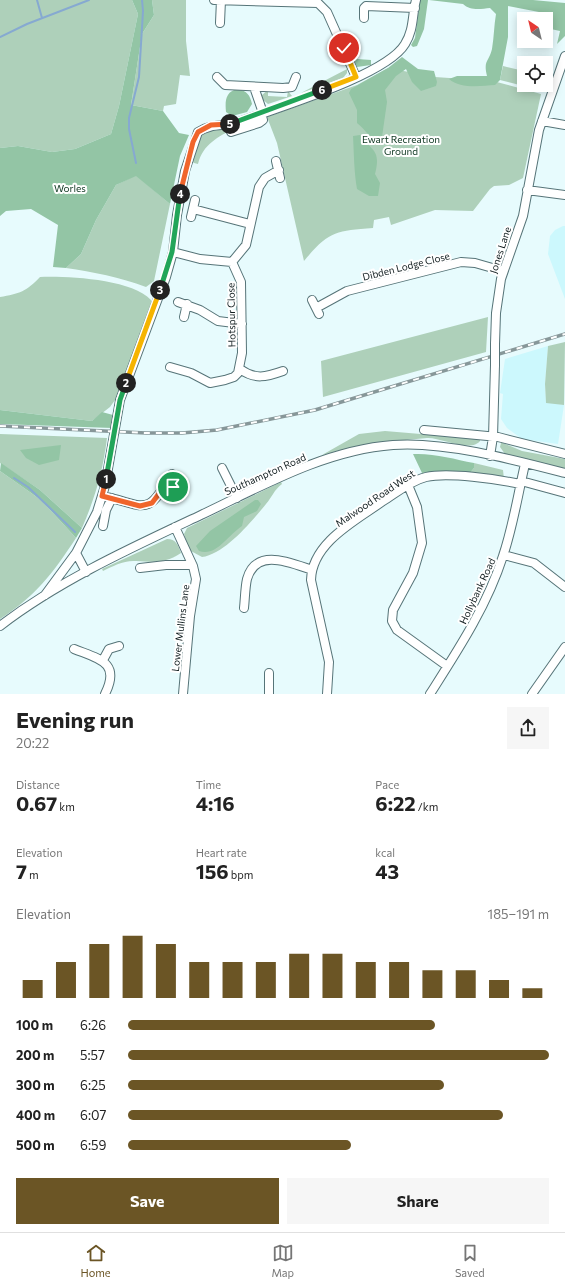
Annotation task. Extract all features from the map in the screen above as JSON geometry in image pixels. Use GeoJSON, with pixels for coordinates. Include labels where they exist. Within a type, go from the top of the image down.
{"type":"FeatureCollection","features":[{"type":"Feature","properties":{"kind":"street"},"geometry":{"type":"LineString","coordinates":[[214,0],[318,4],[326,12],[356,77]]}},
{"type":"Feature","properties":{"kind":"street"},"geometry":{"type":"LineString","coordinates":[[220,23],[221,0]]}},
{"type":"Feature","properties":{"kind":"street"},"geometry":{"type":"LineString","coordinates":[[45,594],[76,553],[91,526],[102,496],[120,400],[166,277],[172,252],[180,192],[193,142],[198,132],[211,125],[223,126],[236,123],[372,71],[397,55],[410,34],[415,4],[366,6],[364,8],[364,18]]}},
{"type":"Feature","properties":{"kind":"street","name":"Jones Lane"},"geometry":{"type":"LineString","coordinates":[[490,456],[493,437],[495,344],[498,297],[504,271],[522,216],[542,121],[565,56]]}},
{"type":"Feature","properties":{"kind":"street"},"geometry":{"type":"LineString","coordinates":[[217,77],[225,85],[288,88],[292,87],[296,78]]}},
{"type":"Feature","properties":{"kind":"street"},"geometry":{"type":"LineString","coordinates":[[231,132],[259,123],[263,120],[254,87]]}},
{"type":"Feature","properties":{"kind":"street"},"geometry":{"type":"LineString","coordinates":[[542,121],[565,125]]}},
{"type":"Feature","properties":{"kind":"street"},"geometry":{"type":"LineString","coordinates":[[172,252],[200,260],[232,262],[246,245],[259,187],[265,178],[279,174],[276,161]]}},
{"type":"Feature","properties":{"kind":"street"},"geometry":{"type":"LineString","coordinates":[[527,190],[565,195]]}},
{"type":"Feature","properties":{"kind":"street"},"geometry":{"type":"LineString","coordinates":[[195,200],[192,213],[250,224]]}},
{"type":"Feature","properties":{"kind":"street","name":"Hotspur Close"},"geometry":{"type":"LineString","coordinates":[[232,262],[241,282],[242,324],[240,369]]}},
{"type":"Feature","properties":{"kind":"street","name":"Dibden Lodge Close"},"geometry":{"type":"LineString","coordinates":[[316,307],[347,291],[461,262],[504,271]]}},
{"type":"Feature","properties":{"kind":"street"},"geometry":{"type":"LineString","coordinates":[[178,302],[187,304],[218,321],[242,324]]}},
{"type":"Feature","properties":{"kind":"street"},"geometry":{"type":"LineString","coordinates":[[184,317],[187,304]]}},
{"type":"Feature","properties":{"kind":"street"},"geometry":{"type":"LineString","coordinates":[[170,367],[191,373],[210,383],[215,383],[234,377],[240,369],[252,376],[264,376],[283,371]]}},
{"type":"Feature","properties":{"kind":"street"},"geometry":{"type":"LineString","coordinates":[[424,430],[493,437],[565,454]]}},
{"type":"Feature","properties":{"kind":"street","name":"Southampton Road"},"geometry":{"type":"LineString","coordinates":[[0,626],[45,594],[174,527],[318,461],[344,453],[371,447],[410,444],[427,445],[490,456],[565,473]]}},
{"type":"Feature","properties":{"kind":"street","name":"Hollybank Road"},"geometry":{"type":"LineString","coordinates":[[430,694],[467,635],[484,603],[504,555],[525,464]]}},
{"type":"Feature","properties":{"kind":"street"},"geometry":{"type":"LineString","coordinates":[[222,468],[238,498]]}},
{"type":"Feature","properties":{"kind":"street"},"geometry":{"type":"LineString","coordinates":[[102,496],[134,505],[146,505],[157,499],[172,474]]}},
{"type":"Feature","properties":{"kind":"street","name":"Malwood Road West"},"geometry":{"type":"LineString","coordinates":[[312,570],[320,555],[336,535],[408,485],[424,477],[437,475],[520,482],[565,493]]}},
{"type":"Feature","properties":{"kind":"street"},"geometry":{"type":"LineString","coordinates":[[408,485],[417,507],[422,543],[413,573],[393,610],[392,621],[397,630],[447,666]]}},
{"type":"Feature","properties":{"kind":"street"},"geometry":{"type":"LineString","coordinates":[[164,487],[173,487],[175,491]]}},
{"type":"Feature","properties":{"kind":"street"},"geometry":{"type":"LineString","coordinates":[[103,526],[106,510],[112,498]]}},
{"type":"Feature","properties":{"kind":"street","name":"Lower Mullins Lane"},"geometry":{"type":"LineString","coordinates":[[174,527],[196,574],[196,586],[190,617],[183,694]]}},
{"type":"Feature","properties":{"kind":"street"},"geometry":{"type":"LineString","coordinates":[[76,553],[77,558],[86,572]]}},
{"type":"Feature","properties":{"kind":"street"},"geometry":{"type":"LineString","coordinates":[[504,555],[532,563],[565,587]]}},
{"type":"Feature","properties":{"kind":"street"},"geometry":{"type":"LineString","coordinates":[[244,608],[247,580],[254,568],[260,563],[275,559],[312,570],[312,587],[329,662],[326,694]]}},
{"type":"Feature","properties":{"kind":"street"},"geometry":{"type":"LineString","coordinates":[[140,568],[166,565],[192,565]]}},
{"type":"Feature","properties":{"kind":"street"},"geometry":{"type":"LineString","coordinates":[[103,660],[109,649],[119,646]]}},
{"type":"Feature","properties":{"kind":"street"},"geometry":{"type":"LineString","coordinates":[[532,694],[565,647]]}},
{"type":"Feature","properties":{"kind":"street"},"geometry":{"type":"LineString","coordinates":[[77,653],[103,660],[109,668],[111,675],[110,684],[105,694]]}},
{"type":"Feature","properties":{"kind":"street"},"geometry":{"type":"LineString","coordinates":[[269,673],[264,681],[269,694]]}},
{"type":"Feature","properties":{"kind":"shaded area"},"geometry":{"type":"Polygon","coordinates":[[[565,226],[565,299],[548,254],[550,236],[555,230],[565,226]]]}},
{"type":"Feature","properties":{"kind":"shaded area"},"geometry":{"type":"Polygon","coordinates":[[[548,346],[545,384],[546,402],[564,405],[558,444],[522,439],[507,428],[501,419],[503,394],[500,393],[505,359],[548,346]]]}},
{"type":"Feature","properties":{"kind":"green space"},"geometry":{"type":"Polygon","coordinates":[[[0,0],[132,0],[138,14],[119,106],[111,134],[75,149],[52,152],[18,146],[0,148],[0,0]]]}},
{"type":"Feature","properties":{"kind":"green space","name":"Worles"},"geometry":{"type":"Polygon","coordinates":[[[132,0],[152,0],[154,15],[142,34],[131,105],[163,111],[179,133],[189,135],[180,156],[170,204],[136,176],[116,185],[96,220],[81,254],[66,268],[53,267],[58,225],[31,209],[6,211],[0,216],[0,148],[18,146],[52,152],[75,149],[111,134],[119,106],[138,14],[132,0]]]}},
{"type":"Feature","properties":{"kind":"green space"},"geometry":{"type":"Polygon","coordinates":[[[152,0],[186,0],[186,41],[190,76],[180,75],[176,104],[164,106],[163,111],[131,105],[142,34],[154,15],[152,0]]]}},
{"type":"Feature","properties":{"kind":"green space"},"geometry":{"type":"Polygon","coordinates":[[[420,0],[428,0],[424,29],[417,46],[413,47],[411,45],[415,38],[420,0]]]}},
{"type":"Feature","properties":{"kind":"green space"},"geometry":{"type":"Polygon","coordinates":[[[429,0],[533,0],[565,3],[565,36],[557,44],[560,31],[553,30],[553,12],[539,12],[508,6],[508,37],[500,80],[495,85],[465,86],[449,79],[457,76],[487,76],[486,64],[492,49],[496,14],[490,8],[472,9],[463,4],[429,0]]]}},
{"type":"Feature","properties":{"kind":"green space"},"geometry":{"type":"Polygon","coordinates":[[[353,53],[357,54],[357,59],[371,60],[371,65],[357,67],[353,63],[351,55],[353,53]]]}},
{"type":"Feature","properties":{"kind":"green space"},"geometry":{"type":"Polygon","coordinates":[[[402,57],[418,69],[434,71],[437,82],[436,86],[421,91],[412,82],[406,69],[396,76],[385,90],[387,102],[381,144],[374,140],[357,123],[357,110],[349,93],[351,89],[388,68],[402,57]]]}},
{"type":"Feature","properties":{"kind":"green space"},"geometry":{"type":"Polygon","coordinates":[[[503,66],[517,69],[517,84],[500,80],[503,66]]]}},
{"type":"Feature","properties":{"kind":"green space","name":"Ewart Recreation Ground"},"geometry":{"type":"Polygon","coordinates":[[[388,68],[435,77],[493,81],[517,88],[517,92],[534,92],[541,94],[523,178],[509,185],[494,186],[473,211],[435,210],[391,225],[389,217],[374,220],[373,228],[350,230],[334,234],[320,244],[304,261],[277,143],[267,117],[357,85],[388,68]]]}},
{"type":"Feature","properties":{"kind":"green space"},"geometry":{"type":"Polygon","coordinates":[[[347,69],[347,73],[343,78],[301,93],[347,69]]]}},
{"type":"Feature","properties":{"kind":"green space"},"geometry":{"type":"Polygon","coordinates":[[[238,89],[248,94],[252,104],[247,112],[232,116],[226,112],[226,101],[230,92],[238,89]]]}},
{"type":"Feature","properties":{"kind":"green space"},"geometry":{"type":"Polygon","coordinates":[[[268,90],[268,96],[287,97],[288,91],[292,96],[268,104],[262,99],[262,95],[268,90]]]}},
{"type":"Feature","properties":{"kind":"green space"},"geometry":{"type":"Polygon","coordinates":[[[234,126],[235,128],[217,138],[207,146],[200,157],[198,164],[191,160],[201,133],[234,126]]]}},
{"type":"Feature","properties":{"kind":"green space"},"geometry":{"type":"Polygon","coordinates":[[[360,135],[375,152],[377,166],[375,174],[380,183],[378,196],[369,196],[357,189],[353,136],[360,135]]]}},
{"type":"Feature","properties":{"kind":"green space"},"geometry":{"type":"Polygon","coordinates":[[[136,175],[170,204],[154,281],[146,287],[106,275],[66,268],[81,254],[96,220],[116,185],[136,175]]]}},
{"type":"Feature","properties":{"kind":"green space"},"geometry":{"type":"Polygon","coordinates":[[[40,277],[82,278],[114,283],[129,287],[142,293],[151,300],[152,305],[115,400],[110,407],[92,421],[0,410],[0,297],[12,295],[22,291],[31,286],[40,277]]]}},
{"type":"Feature","properties":{"kind":"green space"},"geometry":{"type":"Polygon","coordinates":[[[488,317],[486,352],[323,397],[321,361],[488,317]]]}},
{"type":"Feature","properties":{"kind":"green space"},"geometry":{"type":"Polygon","coordinates":[[[565,342],[564,405],[546,403],[545,384],[548,346],[565,342]]]}},
{"type":"Feature","properties":{"kind":"green space"},"geometry":{"type":"Polygon","coordinates":[[[0,410],[92,421],[102,412],[113,415],[112,428],[0,424],[0,410]]]}},
{"type":"Feature","properties":{"kind":"green space"},"geometry":{"type":"Polygon","coordinates":[[[385,431],[480,439],[480,441],[476,444],[463,445],[427,438],[384,442],[322,455],[359,434],[385,431]]]}},
{"type":"Feature","properties":{"kind":"green space"},"geometry":{"type":"Polygon","coordinates":[[[0,434],[107,438],[98,484],[82,528],[40,490],[0,463],[0,434]]]}},
{"type":"Feature","properties":{"kind":"green space"},"geometry":{"type":"Polygon","coordinates":[[[501,443],[522,451],[565,459],[565,469],[505,454],[500,447],[501,443]]]}},
{"type":"Feature","properties":{"kind":"green space"},"geometry":{"type":"Polygon","coordinates":[[[61,445],[59,460],[39,465],[26,458],[20,450],[61,445]]]}},
{"type":"Feature","properties":{"kind":"green space"},"geometry":{"type":"Polygon","coordinates":[[[413,454],[436,455],[474,463],[474,468],[469,474],[440,471],[422,473],[413,454]]]}},
{"type":"Feature","properties":{"kind":"green space"},"geometry":{"type":"Polygon","coordinates":[[[1,463],[40,490],[82,528],[76,538],[41,500],[0,471],[1,463]]]}},
{"type":"Feature","properties":{"kind":"green space"},"geometry":{"type":"Polygon","coordinates":[[[474,463],[503,470],[504,479],[469,474],[474,468],[474,463]]]}},
{"type":"Feature","properties":{"kind":"green space"},"geometry":{"type":"Polygon","coordinates":[[[0,471],[41,500],[76,538],[43,583],[24,602],[0,619],[0,471]]]}},
{"type":"Feature","properties":{"kind":"green space"},"geometry":{"type":"Polygon","coordinates":[[[281,482],[282,484],[246,527],[220,550],[211,555],[202,557],[189,550],[184,534],[187,528],[281,482]]]}},
{"type":"Feature","properties":{"kind":"green space"},"geometry":{"type":"Polygon","coordinates":[[[255,500],[258,500],[261,504],[257,511],[244,517],[242,526],[211,551],[199,551],[196,546],[210,531],[255,500]]]}},
{"type":"Feature","properties":{"kind":"green space"},"geometry":{"type":"Polygon","coordinates":[[[167,539],[175,541],[181,553],[164,561],[127,561],[103,571],[102,569],[167,539]]]}},
{"type":"Feature","properties":{"kind":"waterway"},"geometry":{"type":"LineString","coordinates":[[37,0],[42,18]]}},
{"type":"Feature","properties":{"kind":"waterway"},"geometry":{"type":"LineString","coordinates":[[0,37],[27,24],[89,0]]}},
{"type":"Feature","properties":{"kind":"waterway"},"geometry":{"type":"LineString","coordinates":[[136,163],[129,129],[129,118],[139,77],[143,11],[142,0]]}},
{"type":"Feature","properties":{"kind":"waterway"},"geometry":{"type":"LineString","coordinates":[[14,478],[28,487],[75,532]]}},
{"type":"Feature","properties":{"kind":"railway"},"geometry":{"type":"LineString","coordinates":[[0,426],[146,433],[182,433],[217,430],[315,410],[565,334]]}},
{"type":"Feature","properties":{"kind":"route"},"geometry":{"type":"LineString","coordinates":[[173,487],[164,487],[157,499],[152,503],[140,506],[102,496],[120,400],[166,277],[172,252],[180,192],[193,142],[198,132],[211,125],[223,126],[236,123],[356,77],[344,48]]}}]}
